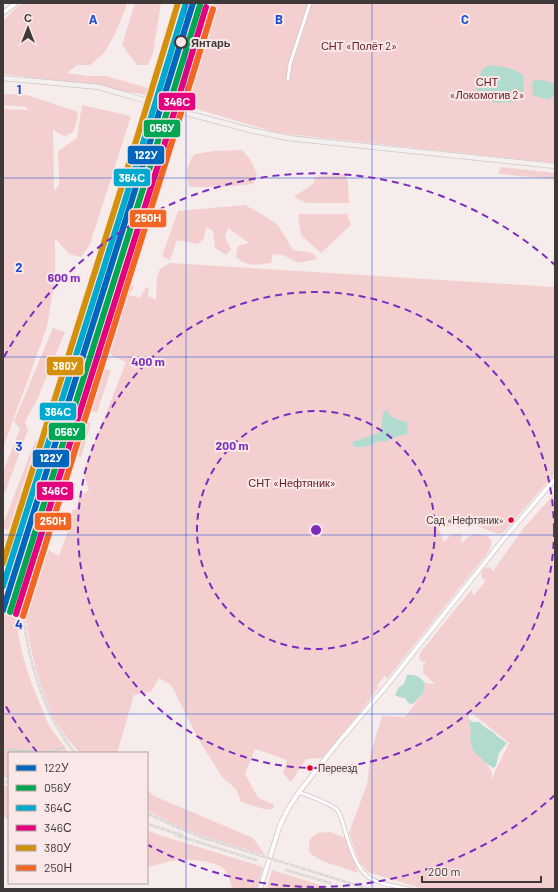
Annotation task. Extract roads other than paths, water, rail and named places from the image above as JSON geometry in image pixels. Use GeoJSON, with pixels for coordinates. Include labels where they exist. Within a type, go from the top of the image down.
{"type":"FeatureCollection","features":[{"type":"Feature","properties":{"kind":"main road"},"geometry":{"type":"LineString","coordinates":[[3,78],[99,87],[190,114],[250,130],[288,138],[555,166]]}},
{"type":"Feature","properties":{"kind":"street"},"geometry":{"type":"LineString","coordinates":[[3,12],[16,3]]}},
{"type":"Feature","properties":{"kind":"street"},"geometry":{"type":"LineString","coordinates":[[288,79],[290,64],[310,3]]}},
{"type":"Feature","properties":{"kind":"street"},"geometry":{"type":"LineString","coordinates":[[260,889],[282,821],[288,808],[299,792],[337,744],[389,683],[502,541],[555,479]]}},
{"type":"Feature","properties":{"kind":"street"},"geometry":{"type":"LineString","coordinates":[[299,792],[332,805],[338,811],[359,867],[366,876],[379,882],[410,889]]}},
{"type":"Feature","properties":{"kind":"waterway"},"geometry":{"type":"LineString","coordinates":[[3,749],[43,752],[55,751],[64,747]]}},
{"type":"Feature","properties":{"kind":"railway"},"geometry":{"type":"LineString","coordinates":[[3,543],[14,525],[29,493],[52,428],[151,120],[186,3]]}},
{"type":"Feature","properties":{"kind":"railway"},"geometry":{"type":"LineString","coordinates":[[74,752],[52,718],[36,676],[26,631],[23,610],[23,586],[34,523],[108,287]]}},
{"type":"Feature","properties":{"kind":"railway"},"geometry":{"type":"LineString","coordinates":[[3,781],[8,783]]}},
{"type":"Feature","properties":{"kind":"railway"},"geometry":{"type":"LineString","coordinates":[[148,813],[204,838],[369,889]]}},
{"type":"Feature","properties":{"kind":"railway"},"geometry":{"type":"LineString","coordinates":[[148,824],[182,835]]}},
{"type":"Feature","properties":{"kind":"railway"},"geometry":{"type":"LineString","coordinates":[[176,835],[256,860]]}},
{"type":"Feature","properties":{"kind":"railway"},"geometry":{"type":"LineString","coordinates":[[286,870],[330,883]]}},
{"type":"Feature","properties":{"kind":"place","name":"Янтарь"},"geometry":{"type":"Point","coordinates":[181,42]}},
{"type":"Feature","properties":{"kind":"place","name":"Сад «Нефтяник»"},"geometry":{"type":"Point","coordinates":[511,520]}},
{"type":"Feature","properties":{"kind":"place","name":"Переезд"},"geometry":{"type":"Point","coordinates":[310,768]}},
{"type":"Feature","properties":{"kind":"park label","name":"СНТ «Полёт 2»"},"geometry":{"type":"Point","coordinates":[359,45]}},
{"type":"Feature","properties":{"kind":"park label","name":"СНТ «Локомотив 2»"},"geometry":{"type":"Point","coordinates":[487,87]}},
{"type":"Feature","properties":{"kind":"park label","name":"СНТ «Нефтяник»"},"geometry":{"type":"Point","coordinates":[292,482]}}]}
